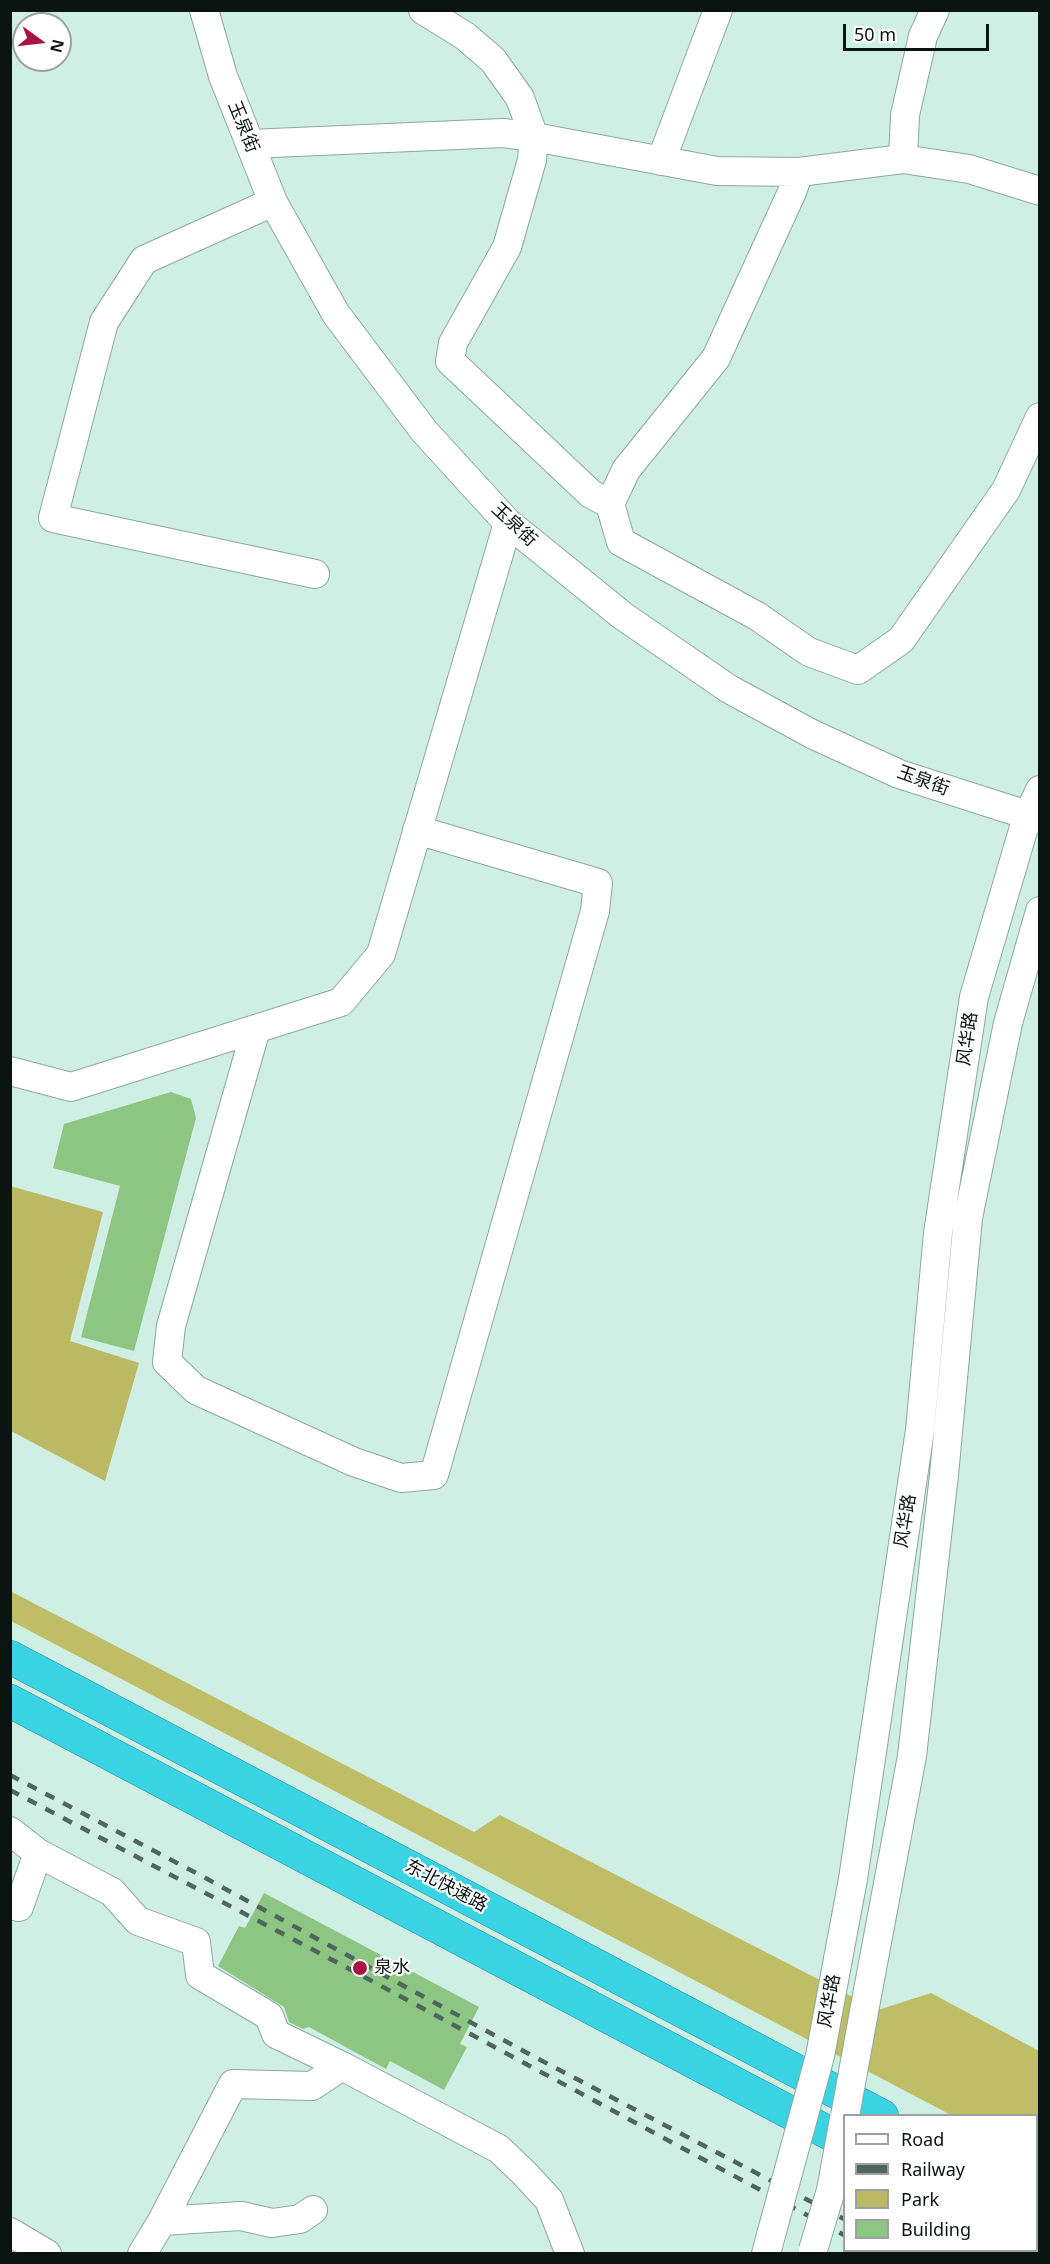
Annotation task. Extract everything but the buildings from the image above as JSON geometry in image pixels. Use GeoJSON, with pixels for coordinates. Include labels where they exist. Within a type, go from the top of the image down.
{"type":"FeatureCollection","features":[{"type":"Feature","properties":{"kind":"highway","name":"东北快速路"},"geometry":{"type":"LineString","coordinates":[[10,1657],[880,2114]]}},
{"type":"Feature","properties":{"kind":"highway"},"geometry":{"type":"LineString","coordinates":[[10,1701],[843,2140]]}},
{"type":"Feature","properties":{"kind":"street","name":"玉泉街"},"geometry":{"type":"LineString","coordinates":[[204,10],[223,76],[273,202],[336,315],[424,431],[508,523],[623,616],[729,689],[812,734],[899,774],[1033,818]]}},
{"type":"Feature","properties":{"kind":"street"},"geometry":{"type":"LineString","coordinates":[[423,10],[465,36],[494,60],[520,98],[534,137],[532,160],[507,247],[453,343],[450,361],[591,494],[610,504]]}},
{"type":"Feature","properties":{"kind":"street"},"geometry":{"type":"LineString","coordinates":[[661,161],[718,10]]}},
{"type":"Feature","properties":{"kind":"street"},"geometry":{"type":"LineString","coordinates":[[903,159],[905,115],[923,36],[935,10]]}},
{"type":"Feature","properties":{"kind":"street"},"geometry":{"type":"LineString","coordinates":[[250,144],[503,133],[717,171],[799,172],[903,159],[969,169],[1040,191]]}},
{"type":"Feature","properties":{"kind":"street"},"geometry":{"type":"LineString","coordinates":[[799,172],[716,358],[626,470],[610,504],[621,542],[757,616],[809,652],[858,670],[901,640],[1006,490],[1040,417]]}},
{"type":"Feature","properties":{"kind":"street"},"geometry":{"type":"LineString","coordinates":[[273,202],[144,260],[104,322],[53,518],[315,574]]}},
{"type":"Feature","properties":{"kind":"street"},"geometry":{"type":"LineString","coordinates":[[10,1071],[71,1087],[341,1002],[381,954],[508,523]]}},
{"type":"Feature","properties":{"kind":"street","name":"风华路"},"geometry":{"type":"LineString","coordinates":[[768,2244],[820,2056],[853,1879],[920,1430],[938,1233],[974,996],[1033,818],[1040,790]]}},
{"type":"Feature","properties":{"kind":"street"},"geometry":{"type":"LineString","coordinates":[[256,1029],[171,1326],[167,1362],[196,1390],[354,1462],[401,1478],[434,1475],[595,911],[598,883],[417,830]]}},
{"type":"Feature","properties":{"kind":"street","name":"风华路"},"geometry":{"type":"LineString","coordinates":[[846,2114],[912,1756],[944,1475],[968,1218],[1008,1023],[1040,911]]}},
{"type":"Feature","properties":{"kind":"street"},"geometry":{"type":"LineString","coordinates":[[10,1831],[38,1853],[112,1892],[138,1921],[196,1942],[200,1975],[269,2016],[276,2034],[342,2066],[499,2149],[549,2200],[570,2253]]}},
{"type":"Feature","properties":{"kind":"street"},"geometry":{"type":"LineString","coordinates":[[10,1905],[19,1907],[38,1853]]}},
{"type":"Feature","properties":{"kind":"street"},"geometry":{"type":"LineString","coordinates":[[142,2253],[162,2221],[232,2084],[312,2086],[342,2066]]}},
{"type":"Feature","properties":{"kind":"street","name":"风华路"},"geometry":{"type":"LineString","coordinates":[[812,2252],[831,2190],[843,2127]]}},
{"type":"Feature","properties":{"kind":"street"},"geometry":{"type":"LineString","coordinates":[[162,2221],[241,2216],[272,2223],[300,2219],[313,2210]]}},
{"type":"Feature","properties":{"kind":"street"},"geometry":{"type":"LineString","coordinates":[[10,2232],[47,2253]]}},
{"type":"Feature","properties":{"kind":"green space"},"geometry":{"type":"Polygon","coordinates":[[[10,1186],[103,1212],[70,1341],[139,1363],[105,1481],[11,1431],[10,1186]]]}},
{"type":"Feature","properties":{"kind":"shaded area"},"geometry":{"type":"Polygon","coordinates":[[[10,1591],[474,1832],[500,1815],[878,2010],[931,1993],[1039,2051],[1039,2162],[1038,2114],[949,2114],[11,1621],[10,1591]]]}},
{"type":"Feature","properties":{"kind":"railway"},"geometry":{"type":"LineString","coordinates":[[10,1775],[198,1874],[529,2054],[843,2218]]}},
{"type":"Feature","properties":{"kind":"railway"},"geometry":{"type":"LineString","coordinates":[[10,1790],[357,1973],[843,2234]]}},
{"type":"Feature","properties":{"kind":"place","name":"泉水"},"geometry":{"type":"Point","coordinates":[360,1968]}}]}
